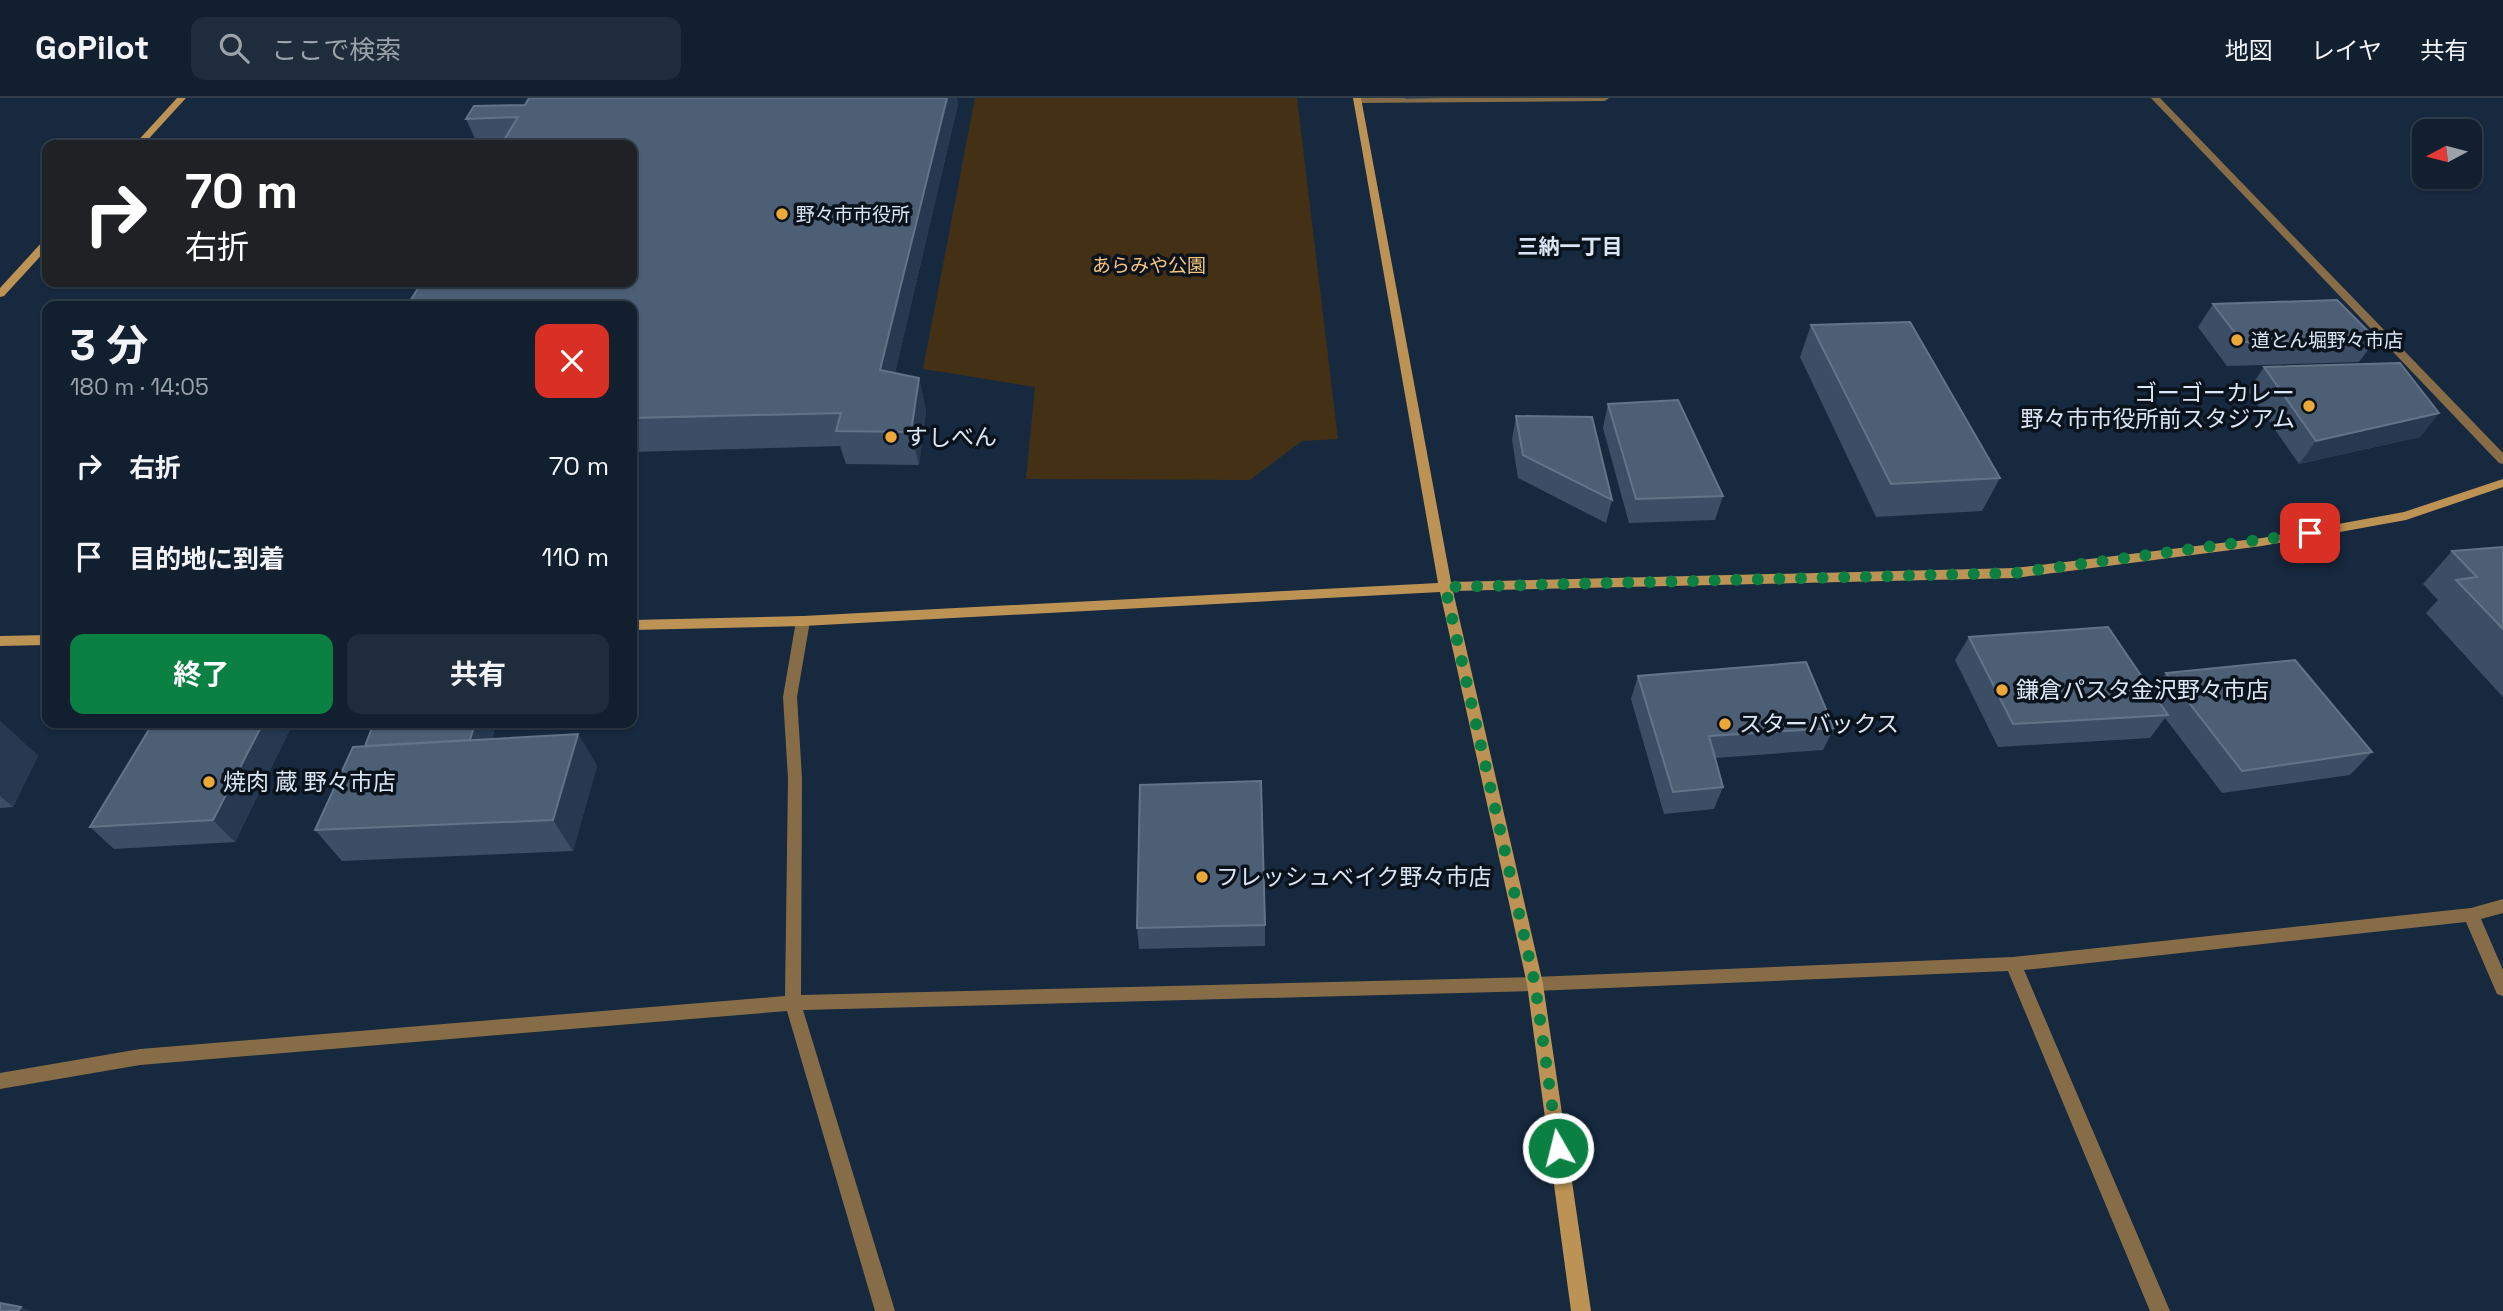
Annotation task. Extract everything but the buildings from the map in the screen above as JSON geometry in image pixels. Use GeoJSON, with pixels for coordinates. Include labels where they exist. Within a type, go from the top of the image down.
{"type":"FeatureCollection","features":[{"type":"Feature","properties":{"kind":"street"},"geometry":{"type":"LineString","coordinates":[[143,140],[182,98]]}},
{"type":"Feature","properties":{"kind":"street"},"geometry":{"type":"LineString","coordinates":[[1581,1311],[1535,984],[1445,587],[1358,100],[1605,98]]}},
{"type":"Feature","properties":{"kind":"street"},"geometry":{"type":"LineString","coordinates":[[2155,98],[2503,460]]}},
{"type":"Feature","properties":{"kind":"street"},"geometry":{"type":"LineString","coordinates":[[1,292],[42,248]]}},
{"type":"Feature","properties":{"kind":"street"},"geometry":{"type":"LineString","coordinates":[[637,625],[803,621],[1445,587],[2015,573],[2262,542],[2393,518],[2503,483]]}},
{"type":"Feature","properties":{"kind":"street"},"geometry":{"type":"LineString","coordinates":[[803,621],[790,697],[795,778],[793,1003],[885,1311]]}},
{"type":"Feature","properties":{"kind":"street"},"geometry":{"type":"LineString","coordinates":[[0,641],[42,640]]}},
{"type":"Feature","properties":{"kind":"street"},"geometry":{"type":"LineString","coordinates":[[0,1081],[140,1057],[793,1003],[1535,984],[2014,964],[2471,915],[2503,906]]}},
{"type":"Feature","properties":{"kind":"street"},"geometry":{"type":"LineString","coordinates":[[2471,915],[2503,989]]}},
{"type":"Feature","properties":{"kind":"street"},"geometry":{"type":"LineString","coordinates":[[2014,964],[2160,1311]]}},
{"type":"Feature","properties":{"kind":"green space","name":"あらみや公園"},"geometry":{"type":"Polygon","coordinates":[[[975,98],[1297,98],[1338,439],[1302,441],[1250,480],[1026,479],[1035,387],[923,369],[975,98]]]}},
{"type":"Feature","properties":{"kind":"place","name":"野々市市役所"},"geometry":{"type":"Point","coordinates":[782,214]}},
{"type":"Feature","properties":{"kind":"place","name":"道とん堀野々市店"},"geometry":{"type":"Point","coordinates":[2237,340]}},
{"type":"Feature","properties":{"kind":"place","name":"ゴーゴーカレー 野々市市役所前スタジアム"},"geometry":{"type":"Point","coordinates":[2309,406]}},
{"type":"Feature","properties":{"kind":"place","name":"すしべん"},"geometry":{"type":"Point","coordinates":[891,437]}},
{"type":"Feature","properties":{"kind":"place","name":"鎌倉パスタ金沢野々市店"},"geometry":{"type":"Point","coordinates":[2002,690]}},
{"type":"Feature","properties":{"kind":"place","name":"スターバックス"},"geometry":{"type":"Point","coordinates":[1725,724]}},
{"type":"Feature","properties":{"kind":"place","name":"焼肉 蔵 野々市店"},"geometry":{"type":"Point","coordinates":[209,782]}},
{"type":"Feature","properties":{"kind":"place","name":"フレッシュベイク野々市店"},"geometry":{"type":"Point","coordinates":[1202,877]}},
{"type":"Feature","properties":{"kind":"district","name":"三納一丁目"},"geometry":{"type":"Point","coordinates":[1570,246]}},
{"type":"Feature","properties":{"kind":"route"},"geometry":{"type":"LineString","coordinates":[[1558,1148],[1535,984],[1445,587],[2015,573],[2262,542],[2310,533]]}}]}
